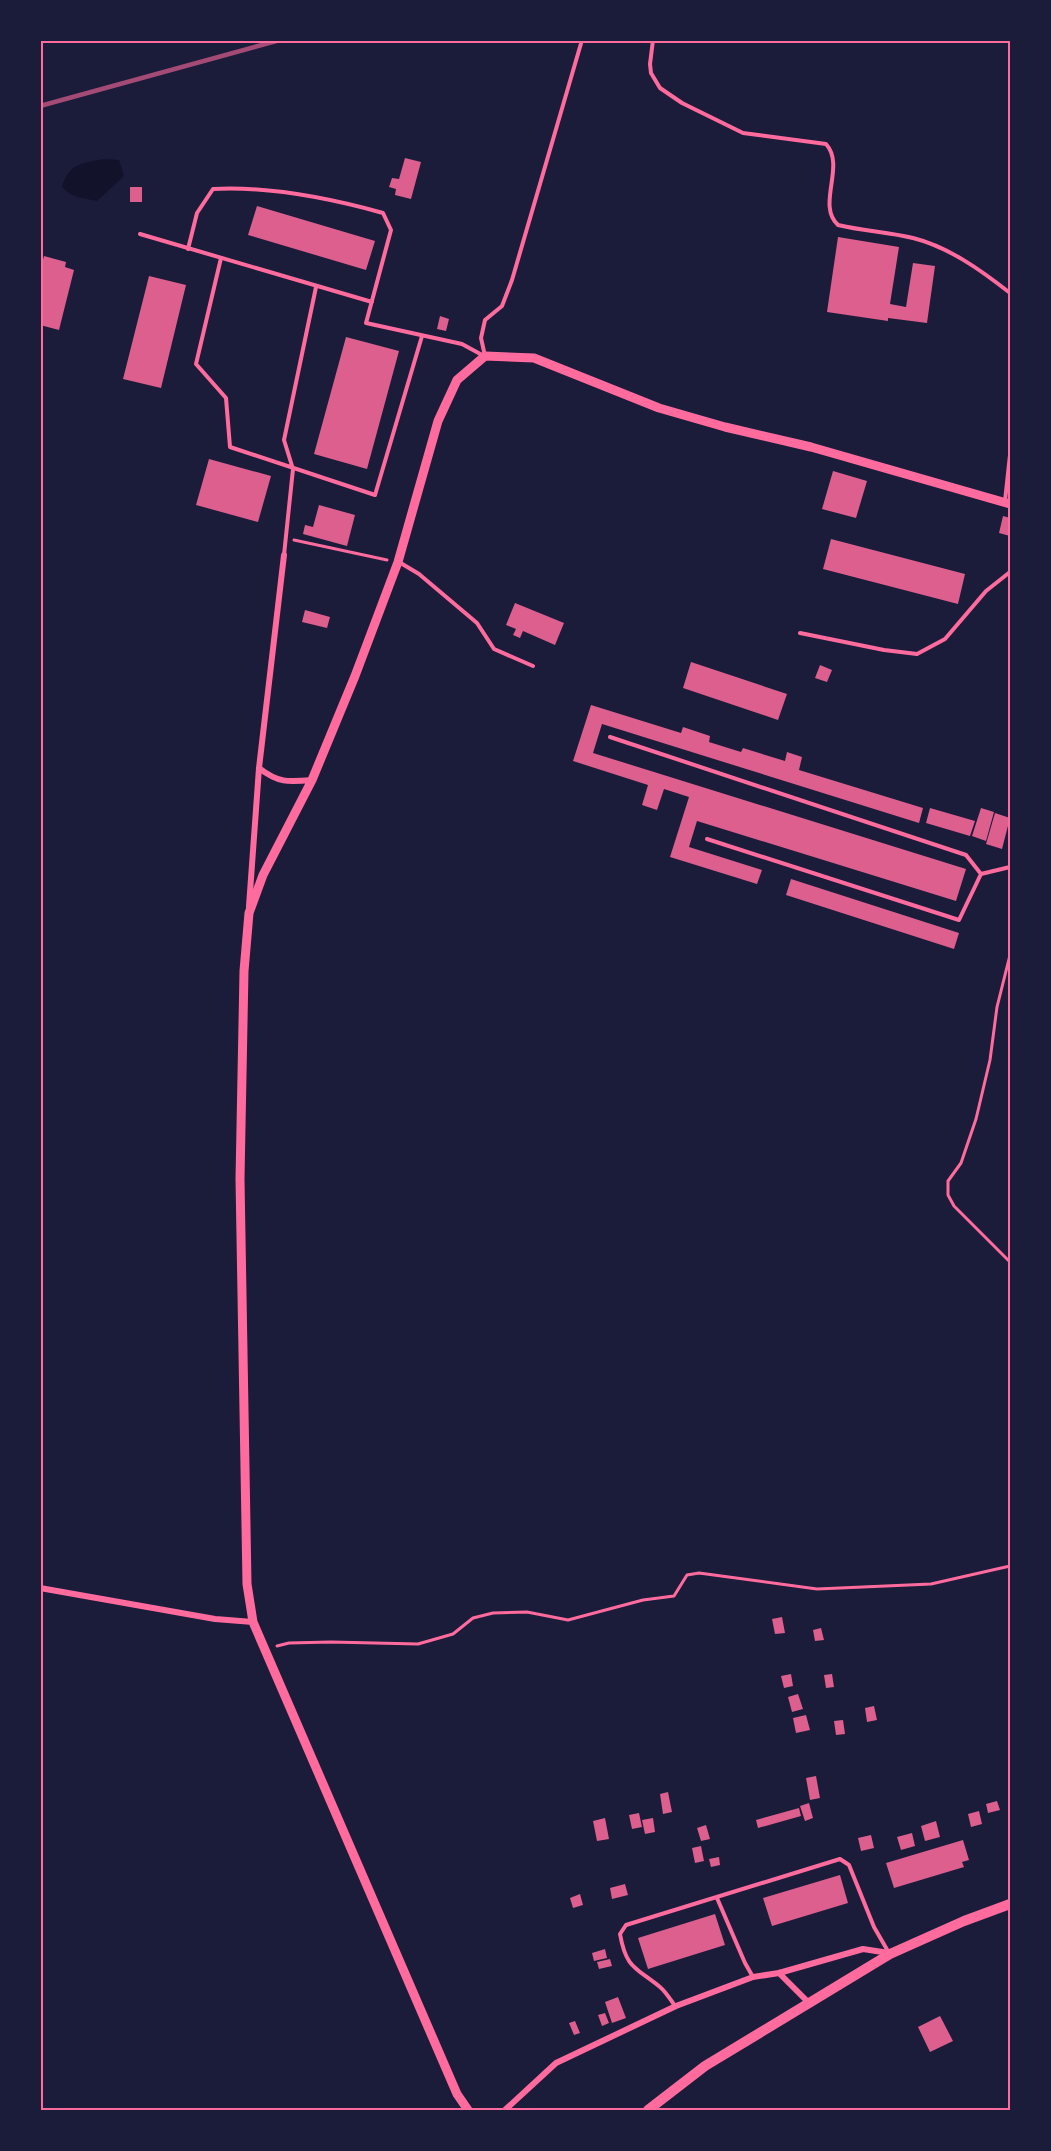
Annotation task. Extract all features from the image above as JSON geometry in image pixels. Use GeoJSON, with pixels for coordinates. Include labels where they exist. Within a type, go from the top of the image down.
{"type":"FeatureCollection","features":[{"type":"Feature","properties":{"kind":"main road"},"geometry":{"type":"LineString","coordinates":[[648,2110],[705,2066],[890,1954],[955,1925],[1011,1904]]}},
{"type":"Feature","properties":{"kind":"street"},"geometry":{"type":"LineString","coordinates":[[249,913],[263,875],[312,780],[355,676],[398,562],[438,421],[457,380],[485,357],[534,358],[659,408],[725,427],[811,447],[1008,503]]}},
{"type":"Feature","properties":{"kind":"street"},"geometry":{"type":"LineString","coordinates":[[284,555],[259,768],[244,971],[240,1179],[247,1584],[253,1622],[263,1649],[457,2094],[468,2110]]}},
{"type":"Feature","properties":{"kind":"street"},"geometry":{"type":"LineString","coordinates":[[259,768],[272,778],[290,782],[312,780]]}},
{"type":"Feature","properties":{"kind":"street"},"geometry":{"type":"LineString","coordinates":[[40,1588],[215,1619],[253,1622]]}},
{"type":"Feature","properties":{"kind":"street"},"geometry":{"type":"LineString","coordinates":[[505,2110],[556,2063],[676,2006],[753,1977],[779,1973],[863,1949],[890,1954]]}},
{"type":"Feature","properties":{"kind":"street"},"geometry":{"type":"LineString","coordinates":[[779,1973],[808,2002]]}},
{"type":"Feature","properties":{"kind":"lane"},"geometry":{"type":"LineString","coordinates":[[485,357],[481,338],[484,320],[502,306],[512,280],[582,40]]}},
{"type":"Feature","properties":{"kind":"lane"},"geometry":{"type":"LineString","coordinates":[[653,40],[651,73],[660,88],[682,103],[743,133],[826,144],[832,150],[834,160],[830,211],[833,220],[838,225],[929,243],[980,270],[1011,293]]}},
{"type":"Feature","properties":{"kind":"lane"},"geometry":{"type":"LineString","coordinates":[[188,249],[197,213],[213,189],[242,188],[333,200],[383,213],[391,230],[366,322],[462,344],[485,357]]}},
{"type":"Feature","properties":{"kind":"lane"},"geometry":{"type":"LineString","coordinates":[[140,234],[372,303]]}},
{"type":"Feature","properties":{"kind":"lane"},"geometry":{"type":"LineString","coordinates":[[221,258],[196,364],[226,398],[230,447],[375,495],[422,336]]}},
{"type":"Feature","properties":{"kind":"lane"},"geometry":{"type":"LineString","coordinates":[[284,555],[294,469],[284,440],[316,287]]}},
{"type":"Feature","properties":{"kind":"lane"},"geometry":{"type":"LineString","coordinates":[[1008,503],[1011,455]]}},
{"type":"Feature","properties":{"kind":"lane"},"geometry":{"type":"LineString","coordinates":[[398,562],[419,574],[477,623],[494,649],[533,666]]}},
{"type":"Feature","properties":{"kind":"lane"},"geometry":{"type":"LineString","coordinates":[[800,633],[916,654],[945,639],[986,591],[1011,572]]}},
{"type":"Feature","properties":{"kind":"lane"},"geometry":{"type":"LineString","coordinates":[[610,737],[966,855],[981,874]]}},
{"type":"Feature","properties":{"kind":"lane"},"geometry":{"type":"LineString","coordinates":[[707,839],[959,920],[981,874]]}},
{"type":"Feature","properties":{"kind":"lane"},"geometry":{"type":"LineString","coordinates":[[981,874],[1011,867]]}},
{"type":"Feature","properties":{"kind":"lane"},"geometry":{"type":"LineString","coordinates":[[676,2006],[662,1988],[634,1969],[623,1949],[620,1934],[626,1925],[840,1859],[849,1865],[874,1927],[890,1954]]}},
{"type":"Feature","properties":{"kind":"lane"},"geometry":{"type":"LineString","coordinates":[[717,1898],[745,1964],[753,1977]]}},
{"type":"Feature","properties":{"kind":"path"},"geometry":{"type":"LineString","coordinates":[[286,538],[398,562]]}},
{"type":"Feature","properties":{"kind":"path"},"geometry":{"type":"LineString","coordinates":[[1011,955],[997,1006],[990,1060],[976,1119],[961,1163],[948,1181],[948,1195],[954,1206],[1011,1262]]}},
{"type":"Feature","properties":{"kind":"path"},"geometry":{"type":"LineString","coordinates":[[263,1649],[289,1643],[418,1644],[453,1635],[473,1618],[493,1613],[527,1612],[568,1620],[643,1600],[674,1596],[687,1575],[693,1574],[818,1589],[931,1584],[1011,1566]]}},
{"type":"Feature","properties":{"kind":"shaded area"},"geometry":{"type":"Polygon","coordinates":[[[104,159],[119,160],[124,176],[97,201],[73,195],[62,186],[73,168],[83,163],[104,159]]]}},
{"type":"Feature","properties":{"kind":"building"},"geometry":{"type":"Polygon","coordinates":[[[405,158],[421,162],[411,199],[395,195],[396,189],[389,187],[392,178],[399,179],[405,158]]]}},
{"type":"Feature","properties":{"kind":"building"},"geometry":{"type":"Polygon","coordinates":[[[130,187],[142,187],[142,202],[130,202],[130,187]]]}},
{"type":"Feature","properties":{"kind":"building"},"geometry":{"type":"Polygon","coordinates":[[[257,206],[375,241],[366,270],[248,235],[257,206]]]}},
{"type":"Feature","properties":{"kind":"building"},"geometry":{"type":"Polygon","coordinates":[[[838,237],[899,247],[890,304],[906,307],[913,263],[935,266],[927,323],[888,318],[888,321],[827,312],[838,237]]]}},
{"type":"Feature","properties":{"kind":"building"},"geometry":{"type":"Polygon","coordinates":[[[44,256],[66,262],[65,267],[74,270],[59,330],[40,325],[40,270],[44,256]]]}},
{"type":"Feature","properties":{"kind":"building"},"geometry":{"type":"Polygon","coordinates":[[[149,276],[186,285],[161,388],[123,379],[149,276]]]}},
{"type":"Feature","properties":{"kind":"building"},"geometry":{"type":"Polygon","coordinates":[[[440,316],[449,319],[446,331],[437,329],[440,316]]]}},
{"type":"Feature","properties":{"kind":"building"},"geometry":{"type":"Polygon","coordinates":[[[346,337],[399,351],[367,469],[314,454],[346,337]]]}},
{"type":"Feature","properties":{"kind":"building"},"geometry":{"type":"Polygon","coordinates":[[[209,459],[271,476],[258,522],[196,505],[209,459]]]}},
{"type":"Feature","properties":{"kind":"building"},"geometry":{"type":"Polygon","coordinates":[[[833,471],[867,481],[856,518],[822,509],[833,471]]]}},
{"type":"Feature","properties":{"kind":"building"},"geometry":{"type":"Polygon","coordinates":[[[319,505],[355,515],[347,546],[303,534],[305,525],[313,527],[319,505]]]}},
{"type":"Feature","properties":{"kind":"building"},"geometry":{"type":"Polygon","coordinates":[[[1003,516],[1010,518],[1010,536],[999,533],[1003,516]]]}},
{"type":"Feature","properties":{"kind":"building"},"geometry":{"type":"Polygon","coordinates":[[[831,539],[965,574],[958,604],[823,569],[831,539]]]}},
{"type":"Feature","properties":{"kind":"building"},"geometry":{"type":"Polygon","coordinates":[[[515,603],[564,623],[555,645],[523,631],[520,638],[513,635],[516,629],[506,625],[515,603]]]}},
{"type":"Feature","properties":{"kind":"building"},"geometry":{"type":"Polygon","coordinates":[[[305,610],[330,617],[327,628],[302,622],[305,610]]]}},
{"type":"Feature","properties":{"kind":"building"},"geometry":{"type":"Polygon","coordinates":[[[691,662],[787,694],[778,720],[683,688],[691,662]]]}},
{"type":"Feature","properties":{"kind":"building"},"geometry":{"type":"Polygon","coordinates":[[[820,665],[832,670],[827,682],[815,678],[820,665]]]}},
{"type":"Feature","properties":{"kind":"building"},"geometry":{"type":"Polygon","coordinates":[[[591,705],[681,733],[683,727],[710,736],[709,742],[741,752],[743,748],[785,761],[787,752],[802,757],[799,770],[923,808],[919,823],[602,724],[593,753],[966,869],[956,901],[697,821],[689,847],[762,870],[757,884],[670,857],[689,797],[664,789],[657,810],[642,805],[648,785],[573,761],[591,705]]]}},
{"type":"Feature","properties":{"kind":"building"},"geometry":{"type":"Polygon","coordinates":[[[930,808],[975,821],[970,836],[926,823],[930,808]]]}},
{"type":"Feature","properties":{"kind":"building"},"geometry":{"type":"Polygon","coordinates":[[[981,808],[994,812],[986,841],[972,836],[981,808]]]}},
{"type":"Feature","properties":{"kind":"building"},"geometry":{"type":"Polygon","coordinates":[[[995,813],[1010,818],[1002,849],[986,844],[995,813]]]}},
{"type":"Feature","properties":{"kind":"building"},"geometry":{"type":"Polygon","coordinates":[[[791,879],[959,933],[954,949],[786,895],[791,879]]]}},
{"type":"Feature","properties":{"kind":"building"},"geometry":{"type":"Polygon","coordinates":[[[782,1617],[785,1633],[775,1634],[772,1619],[782,1617]]]}},
{"type":"Feature","properties":{"kind":"building"},"geometry":{"type":"Polygon","coordinates":[[[821,1628],[824,1640],[815,1641],[813,1630],[821,1628]]]}},
{"type":"Feature","properties":{"kind":"building"},"geometry":{"type":"Polygon","coordinates":[[[791,1674],[793,1686],[784,1688],[781,1676],[791,1674]]]}},
{"type":"Feature","properties":{"kind":"building"},"geometry":{"type":"Polygon","coordinates":[[[832,1674],[834,1687],[826,1688],[824,1675],[832,1674]]]}},
{"type":"Feature","properties":{"kind":"building"},"geometry":{"type":"Polygon","coordinates":[[[798,1694],[803,1709],[792,1712],[788,1697],[798,1694]]]}},
{"type":"Feature","properties":{"kind":"building"},"geometry":{"type":"Polygon","coordinates":[[[874,1706],[877,1720],[867,1722],[865,1708],[874,1706]]]}},
{"type":"Feature","properties":{"kind":"building"},"geometry":{"type":"Polygon","coordinates":[[[806,1715],[810,1730],[796,1733],[793,1718],[806,1715]]]}},
{"type":"Feature","properties":{"kind":"building"},"geometry":{"type":"Polygon","coordinates":[[[843,1720],[845,1734],[836,1735],[834,1721],[843,1720]]]}},
{"type":"Feature","properties":{"kind":"building"},"geometry":{"type":"Polygon","coordinates":[[[816,1776],[820,1798],[810,1800],[806,1778],[816,1776]]]}},
{"type":"Feature","properties":{"kind":"building"},"geometry":{"type":"Polygon","coordinates":[[[668,1792],[672,1812],[663,1814],[660,1794],[668,1792]]]}},
{"type":"Feature","properties":{"kind":"building"},"geometry":{"type":"Polygon","coordinates":[[[997,1801],[1000,1810],[988,1813],[986,1804],[997,1801]]]}},
{"type":"Feature","properties":{"kind":"building"},"geometry":{"type":"Polygon","coordinates":[[[809,1803],[813,1818],[805,1821],[800,1806],[809,1803]]]}},
{"type":"Feature","properties":{"kind":"building"},"geometry":{"type":"Polygon","coordinates":[[[799,1808],[801,1816],[758,1828],[756,1820],[799,1808]]]}},
{"type":"Feature","properties":{"kind":"building"},"geometry":{"type":"Polygon","coordinates":[[[979,1811],[982,1824],[971,1827],[968,1814],[979,1811]]]}},
{"type":"Feature","properties":{"kind":"building"},"geometry":{"type":"Polygon","coordinates":[[[639,1813],[642,1827],[632,1829],[629,1815],[639,1813]]]}},
{"type":"Feature","properties":{"kind":"building"},"geometry":{"type":"Polygon","coordinates":[[[605,1818],[609,1839],[597,1841],[593,1821],[605,1818]]]}},
{"type":"Feature","properties":{"kind":"building"},"geometry":{"type":"Polygon","coordinates":[[[653,1818],[655,1832],[645,1834],[642,1820],[653,1818]]]}},
{"type":"Feature","properties":{"kind":"building"},"geometry":{"type":"Polygon","coordinates":[[[936,1821],[940,1837],[925,1841],[921,1826],[936,1821]]]}},
{"type":"Feature","properties":{"kind":"building"},"geometry":{"type":"Polygon","coordinates":[[[706,1825],[710,1839],[701,1841],[697,1828],[706,1825]]]}},
{"type":"Feature","properties":{"kind":"building"},"geometry":{"type":"Polygon","coordinates":[[[912,1833],[915,1846],[901,1850],[897,1837],[912,1833]]]}},
{"type":"Feature","properties":{"kind":"building"},"geometry":{"type":"Polygon","coordinates":[[[871,1835],[874,1848],[861,1851],[858,1838],[871,1835]]]}},
{"type":"Feature","properties":{"kind":"building"},"geometry":{"type":"Polygon","coordinates":[[[963,1840],[969,1860],[962,1862],[964,1867],[894,1888],[886,1863],[963,1840]]]}},
{"type":"Feature","properties":{"kind":"building"},"geometry":{"type":"Polygon","coordinates":[[[701,1846],[704,1861],[695,1863],[692,1848],[701,1846]]]}},
{"type":"Feature","properties":{"kind":"building"},"geometry":{"type":"Polygon","coordinates":[[[719,1857],[720,1865],[711,1867],[709,1859],[719,1857]]]}},
{"type":"Feature","properties":{"kind":"building"},"geometry":{"type":"Polygon","coordinates":[[[840,1875],[848,1903],[772,1926],[763,1898],[840,1875]]]}},
{"type":"Feature","properties":{"kind":"building"},"geometry":{"type":"Polygon","coordinates":[[[625,1884],[628,1895],[612,1899],[610,1888],[625,1884]]]}},
{"type":"Feature","properties":{"kind":"building"},"geometry":{"type":"Polygon","coordinates":[[[580,1894],[583,1905],[573,1908],[570,1898],[580,1894]]]}},
{"type":"Feature","properties":{"kind":"building"},"geometry":{"type":"Polygon","coordinates":[[[715,1914],[725,1945],[648,1969],[638,1938],[715,1914]]]}},
{"type":"Feature","properties":{"kind":"building"},"geometry":{"type":"Polygon","coordinates":[[[605,1949],[607,1958],[594,1961],[592,1953],[605,1949]]]}},
{"type":"Feature","properties":{"kind":"building"},"geometry":{"type":"Polygon","coordinates":[[[610,1959],[612,1966],[599,1969],[597,1962],[610,1959]]]}},
{"type":"Feature","properties":{"kind":"building"},"geometry":{"type":"Polygon","coordinates":[[[618,1997],[626,2018],[612,2023],[605,2002],[618,1997]]]}},
{"type":"Feature","properties":{"kind":"building"},"geometry":{"type":"Polygon","coordinates":[[[605,2013],[609,2023],[602,2026],[598,2015],[605,2013]]]}},
{"type":"Feature","properties":{"kind":"building"},"geometry":{"type":"Polygon","coordinates":[[[940,2016],[953,2041],[930,2052],[918,2027],[940,2016]]]}},
{"type":"Feature","properties":{"kind":"building"},"geometry":{"type":"Polygon","coordinates":[[[575,2021],[580,2033],[574,2035],[569,2023],[575,2021]]]}},
{"type":"Feature","properties":{"kind":"railway"},"geometry":{"type":"LineString","coordinates":[[40,106],[280,40]]}}]}
